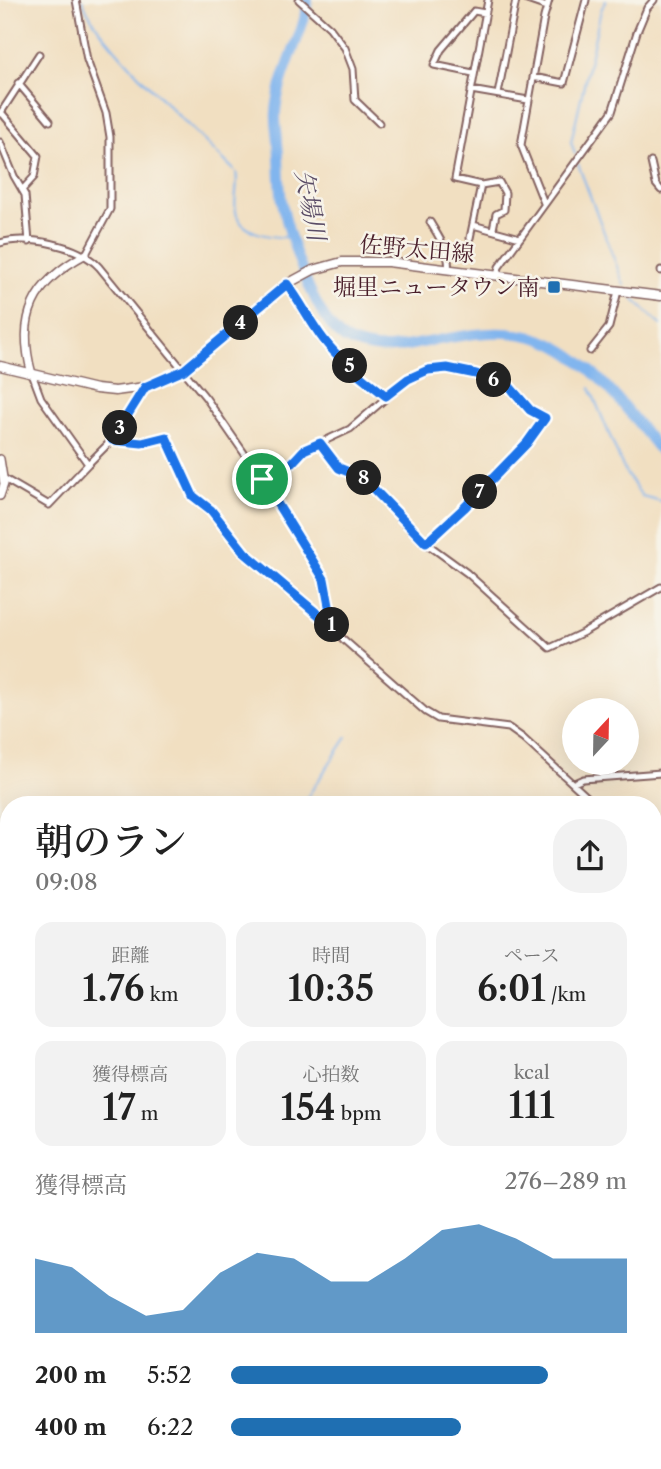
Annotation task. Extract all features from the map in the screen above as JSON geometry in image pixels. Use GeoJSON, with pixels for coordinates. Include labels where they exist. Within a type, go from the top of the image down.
{"type":"FeatureCollection","features":[{"type":"Feature","properties":{"kind":"main road","name":"佐野太田線"},"geometry":{"type":"LineString","coordinates":[[0,366],[96,389],[115,391],[145,387],[184,370],[287,284],[311,271],[359,260],[661,296]]}},
{"type":"Feature","properties":{"kind":"street"},"geometry":{"type":"LineString","coordinates":[[76,0],[88,60],[106,113],[110,137],[110,209],[86,254],[68,265],[44,286],[32,303],[25,334],[32,374],[41,398],[88,464]]}},
{"type":"Feature","properties":{"kind":"street"},"geometry":{"type":"LineString","coordinates":[[488,0],[455,180],[481,185],[499,182],[505,192],[504,209],[496,214],[493,229]]}},
{"type":"Feature","properties":{"kind":"street"},"geometry":{"type":"LineString","coordinates":[[498,94],[516,0]]}},
{"type":"Feature","properties":{"kind":"street"},"geometry":{"type":"LineString","coordinates":[[527,0],[547,7]]}},
{"type":"Feature","properties":{"kind":"street"},"geometry":{"type":"LineString","coordinates":[[544,203],[521,145],[549,0]]}},
{"type":"Feature","properties":{"kind":"street"},"geometry":{"type":"LineString","coordinates":[[533,77],[564,83],[586,0]]}},
{"type":"Feature","properties":{"kind":"street"},"geometry":{"type":"LineString","coordinates":[[300,1],[330,28],[345,48],[353,69],[357,103],[379,123]]}},
{"type":"Feature","properties":{"kind":"street"},"geometry":{"type":"LineString","coordinates":[[497,276],[499,267],[612,112],[636,32],[653,1],[661,6]]}},
{"type":"Feature","properties":{"kind":"street"},"geometry":{"type":"LineString","coordinates":[[473,73],[434,65],[441,50],[474,12],[485,13]]}},
{"type":"Feature","properties":{"kind":"street"},"geometry":{"type":"LineString","coordinates":[[22,190],[34,177],[38,156],[1,113],[39,54]]}},
{"type":"Feature","properties":{"kind":"street"},"geometry":{"type":"LineString","coordinates":[[18,83],[50,121]]}},
{"type":"Feature","properties":{"kind":"street"},"geometry":{"type":"LineString","coordinates":[[471,90],[528,100]]}},
{"type":"Feature","properties":{"kind":"street"},"geometry":{"type":"LineString","coordinates":[[0,142],[25,195],[29,242]]}},
{"type":"Feature","properties":{"kind":"street"},"geometry":{"type":"LineString","coordinates":[[651,162],[656,184],[661,190]]}},
{"type":"Feature","properties":{"kind":"street"},"geometry":{"type":"LineString","coordinates":[[470,238],[481,185]]}},
{"type":"Feature","properties":{"kind":"street"},"geometry":{"type":"LineString","coordinates":[[430,222],[449,262],[448,270]]}},
{"type":"Feature","properties":{"kind":"street"},"geometry":{"type":"LineString","coordinates":[[473,225],[520,238]]}},
{"type":"Feature","properties":{"kind":"street"},"geometry":{"type":"LineString","coordinates":[[0,243],[29,242],[66,247],[86,254],[99,267],[184,370],[262,479],[324,579],[333,627]]}},
{"type":"Feature","properties":{"kind":"street"},"geometry":{"type":"LineString","coordinates":[[287,284],[301,301],[325,341],[386,396]]}},
{"type":"Feature","properties":{"kind":"street"},"geometry":{"type":"LineString","coordinates":[[590,351],[609,327],[618,291]]}},
{"type":"Feature","properties":{"kind":"street"},"geometry":{"type":"LineString","coordinates":[[262,479],[291,464],[304,450],[350,429],[408,379],[428,370],[447,368],[476,374],[509,386],[530,410],[545,417],[527,443],[426,543]]}},
{"type":"Feature","properties":{"kind":"street"},"geometry":{"type":"LineString","coordinates":[[3,478],[49,505],[112,440],[145,387]]}},
{"type":"Feature","properties":{"kind":"street"},"geometry":{"type":"LineString","coordinates":[[112,440],[142,443],[166,437],[193,496],[211,510],[245,553],[333,627],[343,639],[426,712],[438,719],[509,727],[587,796]]}},
{"type":"Feature","properties":{"kind":"street"},"geometry":{"type":"LineString","coordinates":[[320,443],[339,468],[363,478],[426,543],[467,573],[550,648],[582,633],[661,587]]}},
{"type":"Feature","properties":{"kind":"street"},"geometry":{"type":"LineString","coordinates":[[0,459],[4,484],[0,496]]}},
{"type":"Feature","properties":{"kind":"street"},"geometry":{"type":"LineString","coordinates":[[574,783],[583,779],[661,773]]}},
{"type":"Feature","properties":{"kind":"waterway"},"geometry":{"type":"LineString","coordinates":[[83,0],[90,16],[126,61],[234,170]]}},
{"type":"Feature","properties":{"kind":"waterway","name":"矢場川"},"geometry":{"type":"LineString","coordinates":[[308,0],[278,97],[276,120],[280,187],[296,255],[314,297],[334,330],[352,342],[381,348],[483,333],[513,333],[543,340],[561,349],[594,373],[661,452]]}},
{"type":"Feature","properties":{"kind":"waterway"},"geometry":{"type":"LineString","coordinates":[[575,154],[571,142],[601,10],[606,0]]}},
{"type":"Feature","properties":{"kind":"waterway"},"geometry":{"type":"LineString","coordinates":[[578,164],[624,285]]}},
{"type":"Feature","properties":{"kind":"waterway"},"geometry":{"type":"LineString","coordinates":[[236,172],[235,207],[239,219],[250,230],[258,233],[290,237]]}},
{"type":"Feature","properties":{"kind":"waterway"},"geometry":{"type":"LineString","coordinates":[[633,299],[661,325]]}},
{"type":"Feature","properties":{"kind":"waterway"},"geometry":{"type":"LineString","coordinates":[[590,388],[625,472],[642,496],[661,501]]}},
{"type":"Feature","properties":{"kind":"waterway"},"geometry":{"type":"LineString","coordinates":[[308,796],[347,737]]}},
{"type":"Feature","properties":{"kind":"place","name":"堀里ニュータウン南"},"geometry":{"type":"Point","coordinates":[554,287]}},
{"type":"Feature","properties":{"kind":"route"},"geometry":{"type":"LineString","coordinates":[[287,284],[301,301],[325,341],[386,396],[408,379],[428,370],[447,368],[476,374],[509,386],[530,410],[545,417],[527,443],[426,543],[363,478],[339,468],[320,443],[304,450],[291,464],[262,479],[324,579],[333,627],[245,553],[211,510],[193,496],[166,437],[142,443],[112,440],[145,387],[184,370],[287,284]]}}]}
